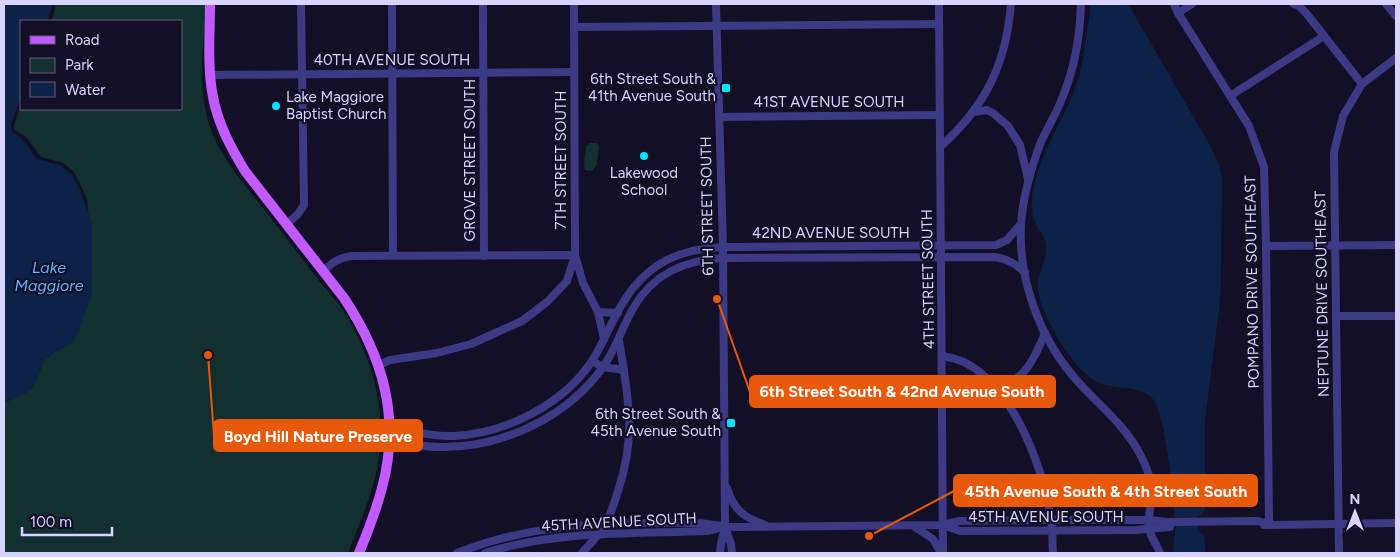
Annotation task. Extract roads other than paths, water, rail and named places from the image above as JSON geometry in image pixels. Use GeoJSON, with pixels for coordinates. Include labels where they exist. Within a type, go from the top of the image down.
{"type":"FeatureCollection","features":[{"type":"Feature","properties":{"kind":"main road"},"geometry":{"type":"LineString","coordinates":[[210,4],[210,75],[213,96],[218,115],[233,151],[245,171],[359,320],[379,364],[386,395],[389,426],[387,466],[383,487],[359,553]]}},
{"type":"Feature","properties":{"kind":"street"},"geometry":{"type":"LineString","coordinates":[[287,224],[298,214],[304,205],[301,4]]}},
{"type":"Feature","properties":{"kind":"street"},"geometry":{"type":"LineString","coordinates":[[392,4],[393,255]]}},
{"type":"Feature","properties":{"kind":"street","name":"GROVE STREET SOUTH"},"geometry":{"type":"LineString","coordinates":[[482,4],[484,256]]}},
{"type":"Feature","properties":{"kind":"street","name":"7TH STREET SOUTH"},"geometry":{"type":"LineString","coordinates":[[574,4],[575,255],[583,284],[598,312],[604,339]]}},
{"type":"Feature","properties":{"kind":"street","name":"6TH STREET SOUTH"},"geometry":{"type":"LineString","coordinates":[[716,4],[723,247],[725,482],[725,527],[720,553]]}},
{"type":"Feature","properties":{"kind":"street","name":"4TH STREET SOUTH"},"geometry":{"type":"LineString","coordinates":[[939,4],[942,553]]}},
{"type":"Feature","properties":{"kind":"street"},"geometry":{"type":"LineString","coordinates":[[940,147],[956,133],[987,92],[1003,55],[1009,28],[1011,4]]}},
{"type":"Feature","properties":{"kind":"street"},"geometry":{"type":"LineString","coordinates":[[1081,4],[1078,46],[1072,70],[1063,96],[1040,145],[1028,183],[1021,224],[1021,246],[1025,272],[1038,318],[1045,333],[1068,370],[1080,385],[1116,419],[1140,454],[1151,482],[1149,529],[1160,553]]}},
{"type":"Feature","properties":{"kind":"street","name":"POMPANO DRIVE SOUTHEAST"},"geometry":{"type":"LineString","coordinates":[[1174,4],[1249,126],[1264,167],[1269,524]]}},
{"type":"Feature","properties":{"kind":"street"},"geometry":{"type":"LineString","coordinates":[[1178,13],[1192,4]]}},
{"type":"Feature","properties":{"kind":"street"},"geometry":{"type":"LineString","coordinates":[[1294,4],[1298,5],[1306,13],[1362,84]]}},
{"type":"Feature","properties":{"kind":"street"},"geometry":{"type":"LineString","coordinates":[[1386,4],[1396,16]]}},
{"type":"Feature","properties":{"kind":"street"},"geometry":{"type":"LineString","coordinates":[[574,28],[939,24]]}},
{"type":"Feature","properties":{"kind":"street"},"geometry":{"type":"LineString","coordinates":[[1230,96],[1324,36]]}},
{"type":"Feature","properties":{"kind":"street","name":"NEPTUNE DRIVE SOUTHEAST"},"geometry":{"type":"LineString","coordinates":[[1339,553],[1334,152],[1343,116],[1362,84],[1396,58]]}},
{"type":"Feature","properties":{"kind":"street","name":"40TH AVENUE SOUTH"},"geometry":{"type":"LineString","coordinates":[[210,75],[574,72]]}},
{"type":"Feature","properties":{"kind":"street"},"geometry":{"type":"LineString","coordinates":[[987,92],[990,108],[993,113]]}},
{"type":"Feature","properties":{"kind":"street"},"geometry":{"type":"LineString","coordinates":[[973,112],[987,110],[993,113],[1008,126],[1020,145],[1025,149],[1033,149],[1040,145]]}},
{"type":"Feature","properties":{"kind":"street","name":"41ST AVENUE SOUTH"},"geometry":{"type":"LineString","coordinates":[[719,117],[940,115]]}},
{"type":"Feature","properties":{"kind":"street"},"geometry":{"type":"LineString","coordinates":[[1020,145],[1028,183]]}},
{"type":"Feature","properties":{"kind":"street","name":"42ND AVENUE SOUTH"},"geometry":{"type":"LineString","coordinates":[[389,426],[430,435],[452,436],[498,427],[520,419],[556,398],[592,362],[618,313],[635,286],[671,257],[689,250],[723,247],[996,245],[1008,240],[1021,224]]}},
{"type":"Feature","properties":{"kind":"street"},"geometry":{"type":"LineString","coordinates":[[1266,246],[1396,245]]}},
{"type":"Feature","properties":{"kind":"street"},"geometry":{"type":"LineString","coordinates":[[777,247],[777,258]]}},
{"type":"Feature","properties":{"kind":"street"},"geometry":{"type":"LineString","coordinates":[[323,272],[342,257],[393,255],[575,255],[567,281],[547,302],[522,321],[470,344],[436,353],[390,360],[379,364]]}},
{"type":"Feature","properties":{"kind":"street","name":"42ND AVENUE SOUTH"},"geometry":{"type":"LineString","coordinates":[[389,441],[443,447],[477,443],[523,430],[542,420],[578,395],[603,367],[619,340],[634,308],[643,295],[666,273],[695,261],[723,258],[984,257],[1006,259],[1025,272]]}},
{"type":"Feature","properties":{"kind":"street"},"geometry":{"type":"LineString","coordinates":[[598,312],[618,313]]}},
{"type":"Feature","properties":{"kind":"street"},"geometry":{"type":"LineString","coordinates":[[1337,316],[1396,316]]}},
{"type":"Feature","properties":{"kind":"street"},"geometry":{"type":"LineString","coordinates":[[996,388],[1007,386],[1019,378],[1028,368],[1045,333]]}},
{"type":"Feature","properties":{"kind":"street"},"geometry":{"type":"LineString","coordinates":[[582,553],[606,523],[620,485],[628,455],[630,422],[619,340]]}},
{"type":"Feature","properties":{"kind":"street"},"geometry":{"type":"LineString","coordinates":[[942,356],[956,358],[965,362],[996,388],[1012,408],[1023,429],[1040,476],[1051,520],[1053,553]]}},
{"type":"Feature","properties":{"kind":"street"},"geometry":{"type":"LineString","coordinates":[[592,362],[603,367],[624,370]]}},
{"type":"Feature","properties":{"kind":"street"},"geometry":{"type":"LineString","coordinates":[[725,482],[729,495],[738,510],[748,518],[770,527]]}},
{"type":"Feature","properties":{"kind":"street","name":"45TH AVENUE SOUTH"},"geometry":{"type":"LineString","coordinates":[[457,553],[493,540],[521,533],[575,525],[606,523],[708,523],[725,527],[770,527],[914,526],[943,525],[959,521],[1148,520],[1175,524]]}},
{"type":"Feature","properties":{"kind":"street"},"geometry":{"type":"LineString","coordinates":[[1175,524],[1258,521],[1269,524],[1396,523]]}},
{"type":"Feature","properties":{"kind":"street","name":"45TH AVENUE SOUTH"},"geometry":{"type":"LineString","coordinates":[[943,525],[960,531],[1135,530],[1175,524]]}},
{"type":"Feature","properties":{"kind":"street"},"geometry":{"type":"LineString","coordinates":[[914,526],[928,534],[942,553]]}},
{"type":"Feature","properties":{"kind":"street","name":"6TH STREET SOUTH"},"geometry":{"type":"LineString","coordinates":[[725,527],[732,553]]}},
{"type":"Feature","properties":{"kind":"street","name":"45TH AVENUE SOUTH"},"geometry":{"type":"LineString","coordinates":[[485,553],[547,538],[598,534],[708,531],[725,527]]}},
{"type":"Feature","properties":{"kind":"water","name":"Lake Maggiore"},"geometry":{"type":"Polygon","coordinates":[[[4,4],[53,4],[47,20],[20,20],[20,99],[11,125],[12,131],[26,144],[36,159],[61,165],[72,175],[81,192],[92,225],[92,296],[74,342],[45,359],[33,387],[4,403],[4,4]]]}},
{"type":"Feature","properties":{"kind":"water"},"geometry":{"type":"Polygon","coordinates":[[[1090,4],[1128,4],[1211,147],[1220,168],[1222,179],[1221,282],[1205,419],[1205,510],[1202,515],[1197,517],[1198,531],[1204,535],[1206,553],[1173,553],[1175,524],[1168,456],[1161,420],[1152,398],[1141,391],[1105,385],[1090,377],[1080,368],[1061,343],[1040,302],[1038,279],[1045,259],[1046,247],[1045,240],[1033,216],[1033,188],[1043,159],[1076,86],[1090,15],[1090,4]]]}},
{"type":"Feature","properties":{"kind":"place","name":"6th Street South & 41th Avenue South"},"geometry":{"type":"Point","coordinates":[726,88]}},
{"type":"Feature","properties":{"kind":"place","name":"Lake Maggiore Baptist Church"},"geometry":{"type":"Point","coordinates":[276,106]}},
{"type":"Feature","properties":{"kind":"place","name":"Lakewood School"},"geometry":{"type":"Point","coordinates":[644,156]}},
{"type":"Feature","properties":{"kind":"place","name":"6th Street South & 42nd Avenue South"},"geometry":{"type":"Point","coordinates":[717,299]}},
{"type":"Feature","properties":{"kind":"place","name":"Boyd Hill Nature Preserve"},"geometry":{"type":"Point","coordinates":[208,355]}},
{"type":"Feature","properties":{"kind":"place","name":"6th Street South & 45th Avenue South"},"geometry":{"type":"Point","coordinates":[731,423]}},
{"type":"Feature","properties":{"kind":"place","name":"45th Avenue South & 4th Street South"},"geometry":{"type":"Point","coordinates":[869,536]}}]}
